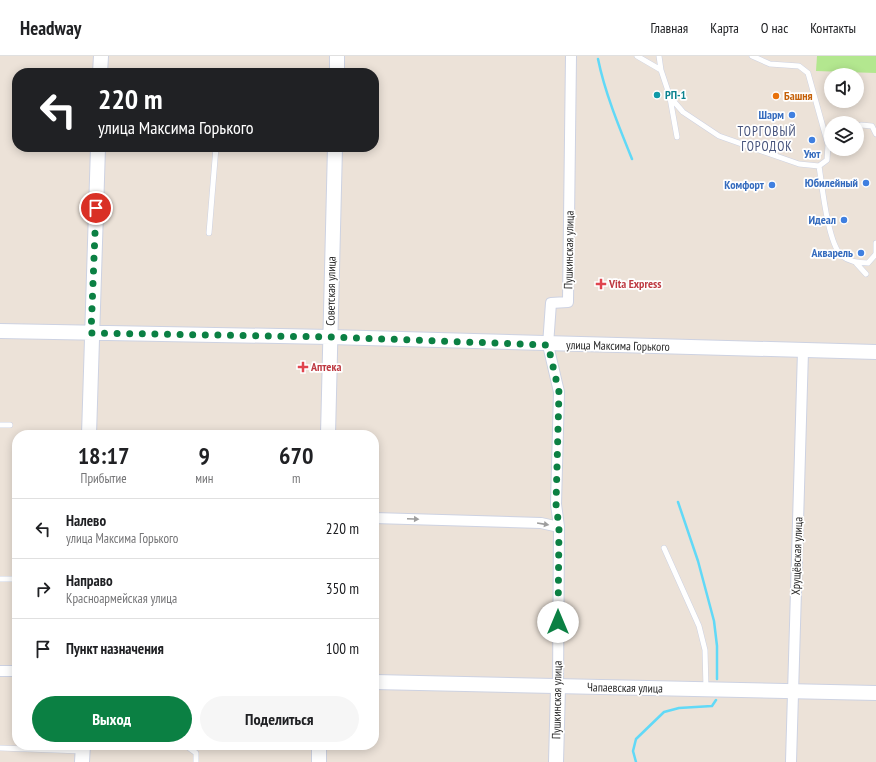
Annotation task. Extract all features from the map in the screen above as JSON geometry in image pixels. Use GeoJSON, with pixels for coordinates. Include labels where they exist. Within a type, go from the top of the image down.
{"type":"FeatureCollection","features":[{"type":"Feature","properties":{"kind":"main road"},"geometry":{"type":"LineString","coordinates":[[100,68],[101,56]]}},
{"type":"Feature","properties":{"kind":"main road"},"geometry":{"type":"LineString","coordinates":[[337,56],[337,68]]}},
{"type":"Feature","properties":{"kind":"main road"},"geometry":{"type":"LineString","coordinates":[[89,430],[98,152]]}},
{"type":"Feature","properties":{"kind":"main road","name":"Советская улица"},"geometry":{"type":"LineString","coordinates":[[328,430],[335,152]]}},
{"type":"Feature","properties":{"kind":"main road","name":"улица Максима Горького"},"geometry":{"type":"LineString","coordinates":[[0,331],[330,337],[548,345],[876,352]]}},
{"type":"Feature","properties":{"kind":"main road","name":"Чапаевская улица"},"geometry":{"type":"LineString","coordinates":[[379,682],[876,693]]}},
{"type":"Feature","properties":{"kind":"main road","name":"Пушкинская улица"},"geometry":{"type":"LineString","coordinates":[[556,762],[558,687]]}},
{"type":"Feature","properties":{"kind":"main road"},"geometry":{"type":"LineString","coordinates":[[319,750],[319,762]]}},
{"type":"Feature","properties":{"kind":"street","name":"Пушкинская улица"},"geometry":{"type":"LineString","coordinates":[[558,687],[559,527],[556,504],[559,392],[548,345],[551,303],[568,302],[571,56]]}},
{"type":"Feature","properties":{"kind":"street","name":"Хрущёвская улица"},"geometry":{"type":"LineString","coordinates":[[791,762],[804,351]]}},
{"type":"Feature","properties":{"kind":"street"},"geometry":{"type":"LineString","coordinates":[[379,518],[541,523],[559,527]]}},
{"type":"Feature","properties":{"kind":"street"},"geometry":{"type":"LineString","coordinates":[[0,671],[12,671]]}},
{"type":"Feature","properties":{"kind":"lane"},"geometry":{"type":"LineString","coordinates":[[637,56],[661,70]]}},
{"type":"Feature","properties":{"kind":"lane"},"geometry":{"type":"LineString","coordinates":[[659,56],[661,70],[670,97],[677,137]]}},
{"type":"Feature","properties":{"kind":"lane"},"geometry":{"type":"LineString","coordinates":[[752,56],[770,64],[799,66],[808,73],[824,125]]}},
{"type":"Feature","properties":{"kind":"lane"},"geometry":{"type":"LineString","coordinates":[[670,97],[683,112],[719,136],[799,164],[819,166],[827,160],[828,156]]}},
{"type":"Feature","properties":{"kind":"lane"},"geometry":{"type":"LineString","coordinates":[[864,125],[872,126],[876,134]]}},
{"type":"Feature","properties":{"kind":"lane"},"geometry":{"type":"LineString","coordinates":[[209,233],[216,152]]}},
{"type":"Feature","properties":{"kind":"lane"},"geometry":{"type":"LineString","coordinates":[[819,166],[832,241],[840,255],[856,264],[866,274]]}},
{"type":"Feature","properties":{"kind":"lane"},"geometry":{"type":"LineString","coordinates":[[856,264],[868,263],[876,254],[876,243]]}},
{"type":"Feature","properties":{"kind":"lane"},"geometry":{"type":"LineString","coordinates":[[0,425],[10,425]]}},
{"type":"Feature","properties":{"kind":"lane"},"geometry":{"type":"LineString","coordinates":[[664,548],[699,626],[705,650],[706,689]]}},
{"type":"Feature","properties":{"kind":"lane"},"geometry":{"type":"LineString","coordinates":[[0,579],[12,579]]}},
{"type":"Feature","properties":{"kind":"lane"},"geometry":{"type":"LineString","coordinates":[[0,748],[12,749]]}},
{"type":"Feature","properties":{"kind":"lane"},"geometry":{"type":"LineString","coordinates":[[33,750],[82,753]]}},
{"type":"Feature","properties":{"kind":"lane"},"geometry":{"type":"LineString","coordinates":[[192,750],[196,753],[196,762]]}},
{"type":"Feature","properties":{"kind":"green space"},"geometry":{"type":"Polygon","coordinates":[[[817,56],[876,56],[876,73],[864,73],[864,68],[824,68],[824,71],[816,71],[817,56]]]}},
{"type":"Feature","properties":{"kind":"waterway"},"geometry":{"type":"LineString","coordinates":[[598,59],[608,97],[632,159]]}},
{"type":"Feature","properties":{"kind":"waterway"},"geometry":{"type":"LineString","coordinates":[[678,502],[698,561],[714,621],[717,646],[717,679]]}},
{"type":"Feature","properties":{"kind":"waterway"},"geometry":{"type":"LineString","coordinates":[[636,762],[633,751],[636,739],[664,712],[679,708],[712,706],[716,700]]}},
{"type":"Feature","properties":{"kind":"place","name":"РП-1"},"geometry":{"type":"Point","coordinates":[657,95]}},
{"type":"Feature","properties":{"kind":"place","name":"Башня"},"geometry":{"type":"Point","coordinates":[776,96]}},
{"type":"Feature","properties":{"kind":"place","name":"Шарм"},"geometry":{"type":"Point","coordinates":[792,115]}},
{"type":"Feature","properties":{"kind":"place","name":"Уют"},"geometry":{"type":"Point","coordinates":[812,140]}},
{"type":"Feature","properties":{"kind":"place","name":"Юбилейный"},"geometry":{"type":"Point","coordinates":[866,183]}},
{"type":"Feature","properties":{"kind":"place","name":"Комфорт"},"geometry":{"type":"Point","coordinates":[772,185]}},
{"type":"Feature","properties":{"kind":"place","name":"Идеал"},"geometry":{"type":"Point","coordinates":[844,220]}},
{"type":"Feature","properties":{"kind":"place","name":"Акварель"},"geometry":{"type":"Point","coordinates":[861,253]}},
{"type":"Feature","properties":{"kind":"place","name":"Vita Express"},"geometry":{"type":"Point","coordinates":[601,284]}},
{"type":"Feature","properties":{"kind":"place","name":"Аптека"},"geometry":{"type":"Point","coordinates":[303,367]}},
{"type":"Feature","properties":{"kind":"district","name":"ТОРГОВЫЙ ГОРОДОК"},"geometry":{"type":"Point","coordinates":[767,138]}},
{"type":"Feature","properties":{"kind":"route"},"geometry":{"type":"LineString","coordinates":[[96,208],[91,333],[330,337],[548,345],[559,392],[556,504],[559,527],[558,622]]}}]}
